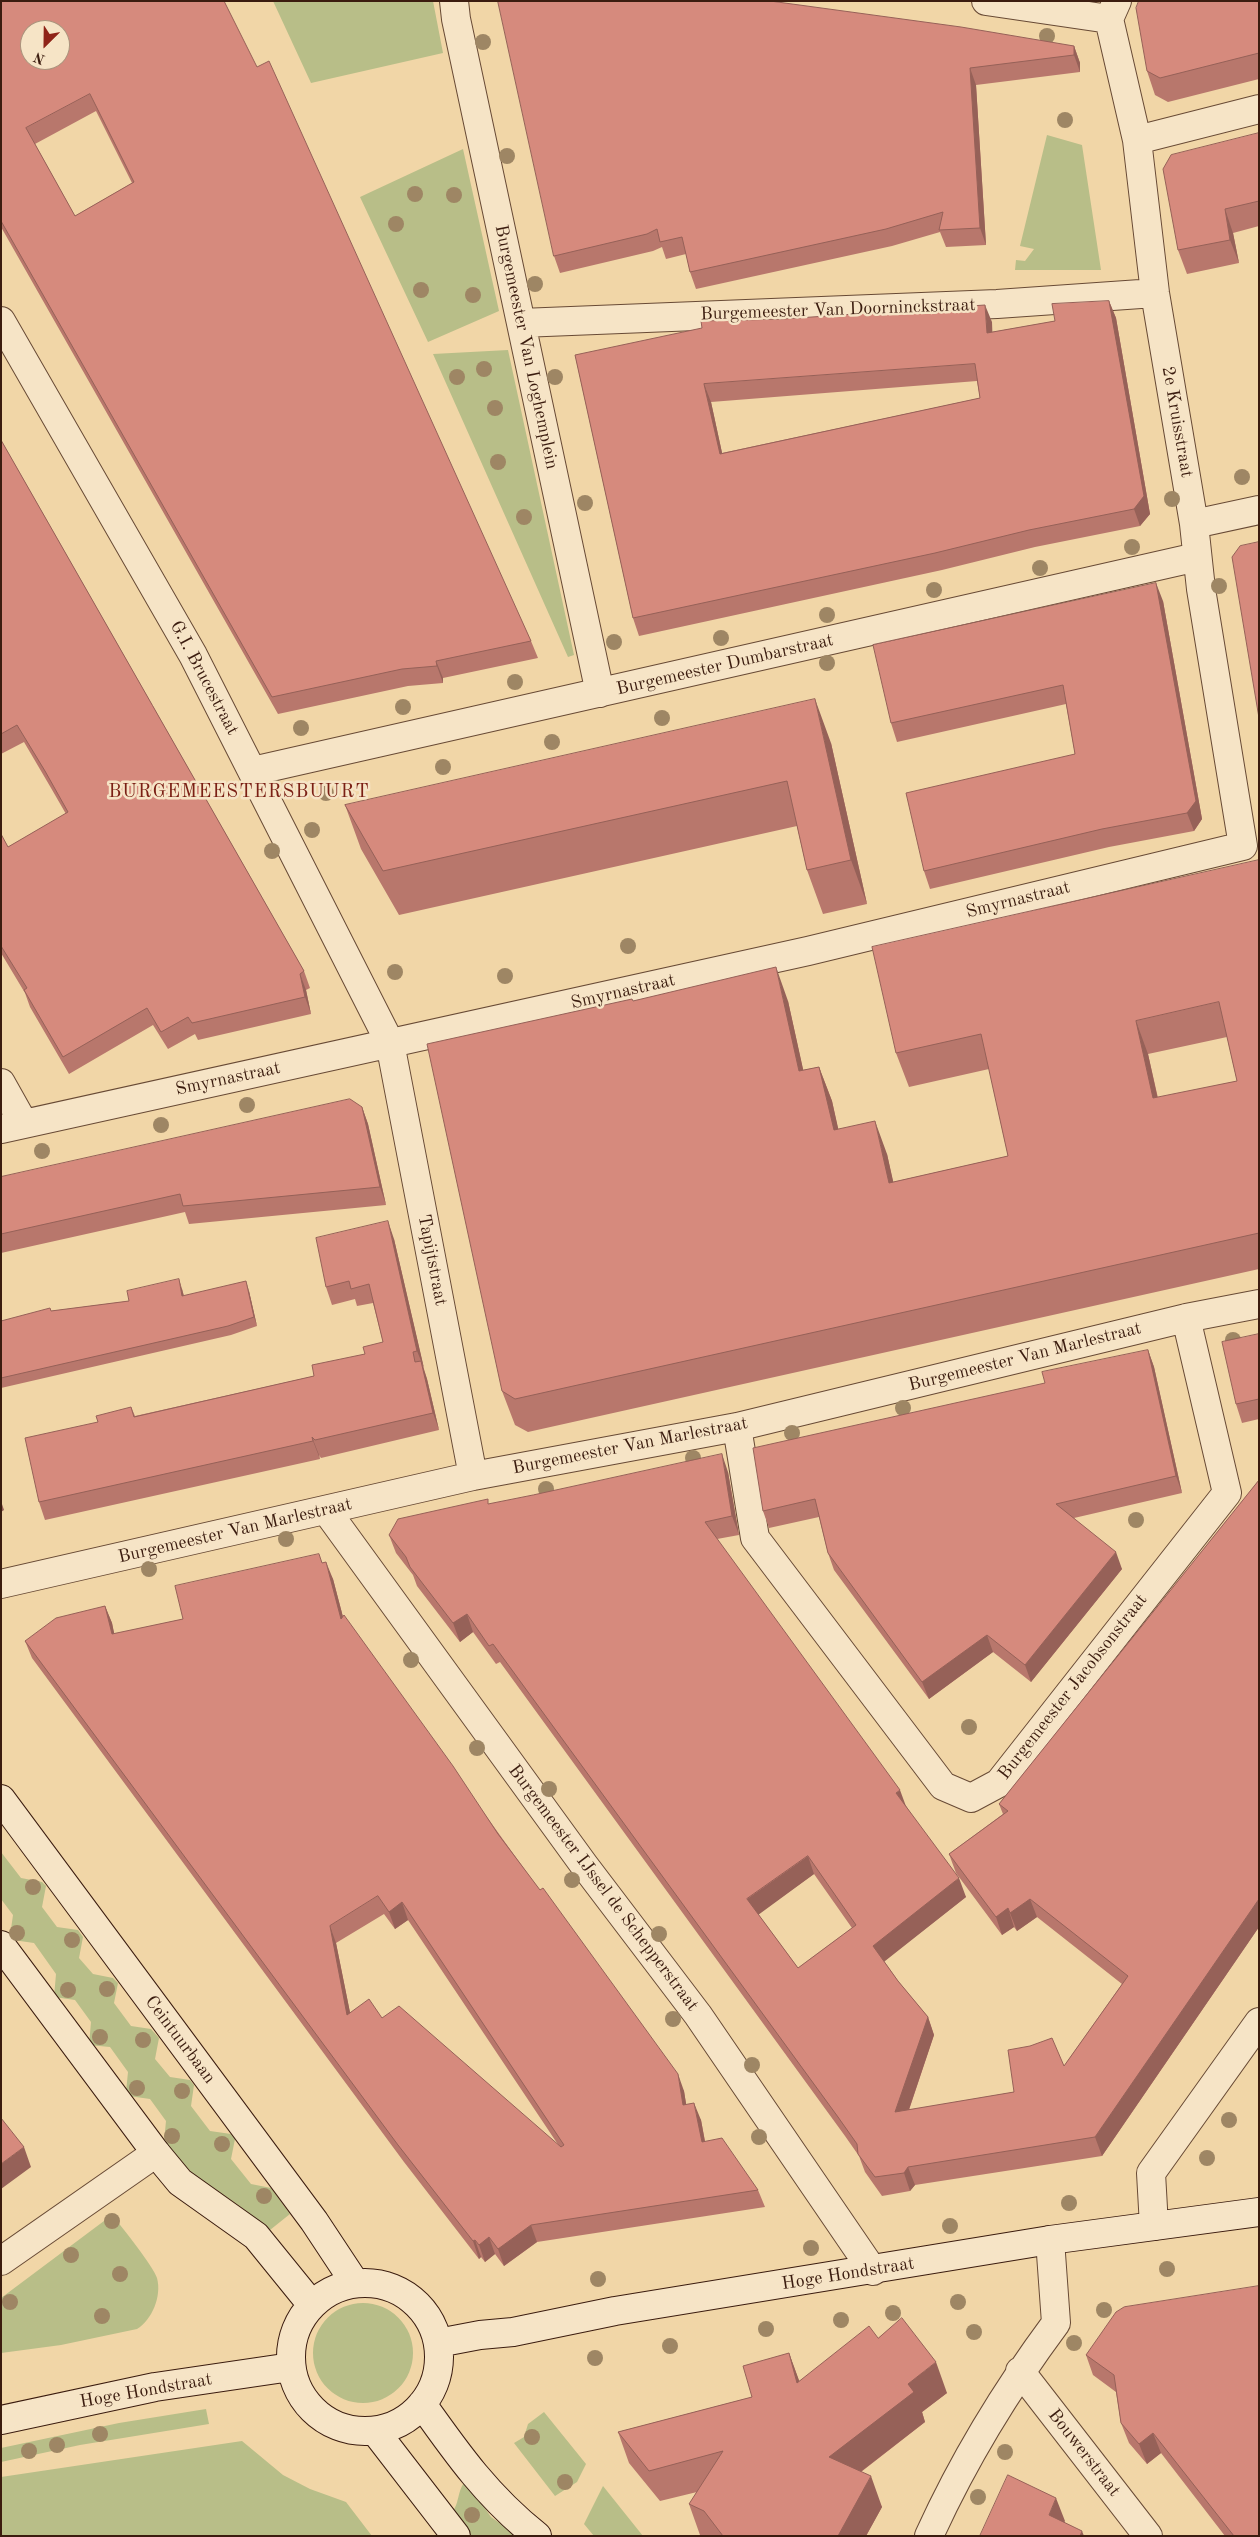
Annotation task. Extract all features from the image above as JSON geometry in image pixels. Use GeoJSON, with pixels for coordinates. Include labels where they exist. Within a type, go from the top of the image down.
{"type":"FeatureCollection","features":[{"type":"Feature","properties":{"kind":"street","name":"Burgemeester Van Loghemplein"},"geometry":{"type":"LineString","coordinates":[[454,1],[456,19],[520,323],[600,693]]}},
{"type":"Feature","properties":{"kind":"street"},"geometry":{"type":"LineString","coordinates":[[986,1],[1113,10]]}},
{"type":"Feature","properties":{"kind":"street","name":"2e Kruisstraat"},"geometry":{"type":"LineString","coordinates":[[1113,10],[1137,140],[1155,293],[1194,524],[1197,557],[1243,846]]}},
{"type":"Feature","properties":{"kind":"street"},"geometry":{"type":"LineString","coordinates":[[1137,140],[1259,108]]}},
{"type":"Feature","properties":{"kind":"street","name":"Burgemeester Van Doorninckstraat"},"geometry":{"type":"LineString","coordinates":[[520,323],[997,304],[1155,293]]}},
{"type":"Feature","properties":{"kind":"street","name":"G.I. Brucestraat"},"geometry":{"type":"LineString","coordinates":[[1,321],[193,655],[390,1044]]}},
{"type":"Feature","properties":{"kind":"street"},"geometry":{"type":"LineString","coordinates":[[1194,524],[1259,510]]}},
{"type":"Feature","properties":{"kind":"street","name":"Burgemeester Dumbarstraat"},"geometry":{"type":"LineString","coordinates":[[253,772],[1197,557]]}},
{"type":"Feature","properties":{"kind":"street","name":"Smyrnastraat"},"geometry":{"type":"LineString","coordinates":[[13,1127],[808,951],[1243,846]]}},
{"type":"Feature","properties":{"kind":"street","name":"Tapijtstraat"},"geometry":{"type":"LineString","coordinates":[[390,1044],[474,1476]]}},
{"type":"Feature","properties":{"kind":"street"},"geometry":{"type":"LineString","coordinates":[[1,1083],[13,1127]]}},
{"type":"Feature","properties":{"kind":"street","name":"Burgemeester Van Marlestraat"},"geometry":{"type":"LineString","coordinates":[[1,1584],[474,1476],[737,1427],[1186,1318],[1259,1304]]}},
{"type":"Feature","properties":{"kind":"street","name":"Burgemeester Jacobsonstraat"},"geometry":{"type":"LineString","coordinates":[[737,1427],[755,1538],[943,1786],[971,1798],[999,1783],[1227,1492],[1186,1318]]}},
{"type":"Feature","properties":{"kind":"street","name":"Burgemeester IJssel de Schepperstraat"},"geometry":{"type":"LineString","coordinates":[[326,1510],[584,1865],[698,2015],[873,2271]]}},
{"type":"Feature","properties":{"kind":"street","name":"Ceintuurbaan"},"geometry":{"type":"LineString","coordinates":[[1,1799],[314,2221],[355,2283]]}},
{"type":"Feature","properties":{"kind":"street"},"geometry":{"type":"LineString","coordinates":[[1,1945],[156,2153],[180,2182],[256,2236],[312,2305]]}},
{"type":"Feature","properties":{"kind":"street"},"geometry":{"type":"LineString","coordinates":[[1154,2226],[1151,2174],[1259,2022]]}},
{"type":"Feature","properties":{"kind":"street"},"geometry":{"type":"LineString","coordinates":[[1,2261],[156,2153]]}},
{"type":"Feature","properties":{"kind":"street","name":"Hoge Hondstraat"},"geometry":{"type":"LineString","coordinates":[[438,2343],[480,2335],[513,2332],[615,2311],[873,2271],[1050,2240],[1259,2212]]}},
{"type":"Feature","properties":{"kind":"street"},"geometry":{"type":"LineString","coordinates":[[929,2536],[943,2506],[1020,2371],[1056,2323],[1050,2240]]}},
{"type":"Feature","properties":{"kind":"street"},"geometry":{"type":"LineString","coordinates":[[355,2283],[374,2283],[392,2288],[408,2297],[422,2310],[433,2325],[438,2343],[439,2370],[435,2382],[422,2404],[401,2422],[374,2431],[360,2432],[346,2429],[320,2416],[300,2394],[294,2382],[291,2367],[294,2334],[312,2305],[332,2290],[355,2283]]}},
{"type":"Feature","properties":{"kind":"street","name":"Hoge Hondstraat"},"geometry":{"type":"LineString","coordinates":[[1,2420],[155,2387],[291,2367]]}},
{"type":"Feature","properties":{"kind":"street","name":"Bouwerstraat"},"geometry":{"type":"LineString","coordinates":[[1020,2371],[1148,2536]]}},
{"type":"Feature","properties":{"kind":"street"},"geometry":{"type":"LineString","coordinates":[[422,2404],[465,2465],[512,2516],[537,2536]]}},
{"type":"Feature","properties":{"kind":"street"},"geometry":{"type":"LineString","coordinates":[[374,2431],[456,2536]]}},
{"type":"Feature","properties":{"kind":"green space"},"geometry":{"type":"Polygon","coordinates":[[[273,1],[433,1],[443,53],[311,83],[273,1]]]}},
{"type":"Feature","properties":{"kind":"green space"},"geometry":{"type":"Polygon","coordinates":[[[1047,135],[1082,145],[1101,270],[1015,270],[1016,260],[1025,261],[1034,249],[1020,246],[1047,135]]]}},
{"type":"Feature","properties":{"kind":"green space"},"geometry":{"type":"Polygon","coordinates":[[[463,149],[499,311],[428,342],[360,197],[463,149]]]}},
{"type":"Feature","properties":{"kind":"green space"},"geometry":{"type":"Polygon","coordinates":[[[508,350],[574,655],[568,657],[433,354],[508,350]]]}},
{"type":"Feature","properties":{"kind":"green space"},"geometry":{"type":"Polygon","coordinates":[[[1,1852],[21,1878],[42,1882],[46,1886],[42,1907],[57,1927],[78,1930],[83,1937],[79,1958],[93,1974],[113,1978],[118,1983],[114,2003],[131,2026],[151,2029],[159,2038],[155,2059],[170,2077],[190,2080],[194,2085],[191,2106],[210,2131],[231,2134],[235,2139],[231,2159],[251,2184],[271,2188],[290,2214],[270,2230],[192,2173],[164,2142],[166,2121],[150,2099],[129,2096],[126,2092],[128,2072],[110,2047],[89,2045],[91,2022],[75,2000],[54,1997],[56,1974],[34,1943],[13,1940],[10,1936],[13,1915],[1,1899],[1,1852]]]}},
{"type":"Feature","properties":{"kind":"green space"},"geometry":{"type":"Polygon","coordinates":[[[112,2215],[144,2256],[157,2278],[157,2300],[147,2320],[137,2329],[61,2345],[1,2353],[1,2298],[112,2215]]]}},
{"type":"Feature","properties":{"kind":"green space"},"geometry":{"type":"Polygon","coordinates":[[[363,2303],[382,2307],[398,2318],[409,2334],[413,2353],[409,2372],[398,2388],[382,2399],[363,2403],[344,2399],[328,2388],[317,2372],[313,2353],[317,2334],[328,2318],[344,2307],[363,2303]]]}},
{"type":"Feature","properties":{"kind":"green space"},"geometry":{"type":"Polygon","coordinates":[[[206,2409],[209,2424],[80,2445],[1,2462],[1,2448],[119,2423],[206,2409]]]}},
{"type":"Feature","properties":{"kind":"green space"},"geometry":{"type":"Polygon","coordinates":[[[544,2412],[586,2464],[577,2482],[555,2496],[514,2443],[524,2437],[528,2424],[544,2412]]]}},
{"type":"Feature","properties":{"kind":"green space"},"geometry":{"type":"Polygon","coordinates":[[[242,2441],[283,2475],[310,2489],[346,2502],[372,2536],[1,2536],[1,2477],[242,2441]]]}},
{"type":"Feature","properties":{"kind":"green space"},"geometry":{"type":"Polygon","coordinates":[[[466,2481],[491,2517],[518,2536],[471,2536],[452,2512],[461,2488],[466,2481]]]}},
{"type":"Feature","properties":{"kind":"green space"},"geometry":{"type":"Polygon","coordinates":[[[603,2486],[643,2536],[594,2536],[584,2524],[603,2486]]]}},
{"type":"Feature","properties":{"kind":"building"},"geometry":{"type":"Polygon","coordinates":[[[1,1],[224,1],[257,67],[269,61],[531,641],[436,661],[437,666],[402,669],[272,697],[1,221],[1,1]],[[90,94],[26,128],[75,216],[134,182],[90,94]]]}},
{"type":"Feature","properties":{"kind":"building"},"geometry":{"type":"Polygon","coordinates":[[[498,1],[770,1],[961,27],[1074,46],[1074,55],[970,68],[980,228],[939,230],[943,212],[886,229],[690,272],[682,237],[660,242],[657,229],[647,234],[554,256],[498,1]]]}},
{"type":"Feature","properties":{"kind":"building"},"geometry":{"type":"Polygon","coordinates":[[[1139,1],[1259,1],[1259,53],[1160,78],[1147,71],[1136,8],[1139,1]]]}},
{"type":"Feature","properties":{"kind":"building"},"geometry":{"type":"Polygon","coordinates":[[[1259,133],[1259,201],[1225,209],[1230,240],[1178,250],[1163,169],[1171,155],[1259,133]]]}},
{"type":"Feature","properties":{"kind":"building"},"geometry":{"type":"Polygon","coordinates":[[[1109,301],[1144,496],[1134,509],[1029,530],[935,553],[633,618],[575,355],[702,328],[701,321],[783,319],[985,305],[987,333],[1055,321],[1052,304],[1109,301]],[[975,364],[704,384],[720,454],[980,398],[975,364]]]}},
{"type":"Feature","properties":{"kind":"building"},"geometry":{"type":"Polygon","coordinates":[[[1,440],[304,971],[300,974],[305,997],[192,1023],[188,1017],[161,1032],[147,1008],[63,1057],[24,990],[27,988],[1,946],[1,834],[8,847],[68,812],[17,725],[1,734],[1,440]]]}},
{"type":"Feature","properties":{"kind":"building"},"geometry":{"type":"Polygon","coordinates":[[[1259,542],[1259,718],[1232,557],[1240,546],[1259,542]]]}},
{"type":"Feature","properties":{"kind":"building"},"geometry":{"type":"Polygon","coordinates":[[[1156,583],[1196,801],[1187,813],[1102,829],[924,871],[906,793],[1075,754],[1063,685],[891,723],[873,645],[1156,583]]]}},
{"type":"Feature","properties":{"kind":"building"},"geometry":{"type":"Polygon","coordinates":[[[815,699],[851,860],[807,870],[787,781],[383,871],[345,805],[815,699]]]}},
{"type":"Feature","properties":{"kind":"building"},"geometry":{"type":"Polygon","coordinates":[[[1259,860],[1259,1233],[515,1399],[502,1391],[427,1044],[632,999],[633,1001],[776,967],[799,1071],[819,1067],[834,1130],[875,1121],[889,1183],[1008,1156],[981,1034],[896,1053],[872,947],[1259,860]],[[1219,1002],[1136,1021],[1153,1098],[1237,1081],[1219,1002]]]}},
{"type":"Feature","properties":{"kind":"building"},"geometry":{"type":"Polygon","coordinates":[[[350,1099],[362,1107],[380,1187],[183,1206],[180,1194],[1,1234],[1,1177],[350,1099]]]}},
{"type":"Feature","properties":{"kind":"building"},"geometry":{"type":"Polygon","coordinates":[[[388,1221],[417,1351],[413,1352],[415,1362],[421,1361],[433,1413],[315,1440],[312,1437],[313,1441],[39,1502],[25,1438],[98,1422],[96,1416],[131,1407],[134,1417],[314,1376],[312,1365],[365,1354],[363,1347],[383,1342],[369,1284],[351,1289],[349,1281],[326,1287],[316,1238],[388,1221]]]}},
{"type":"Feature","properties":{"kind":"building"},"geometry":{"type":"Polygon","coordinates":[[[179,1279],[182,1296],[246,1281],[254,1317],[228,1326],[1,1378],[1,1321],[50,1308],[51,1311],[129,1301],[127,1291],[179,1279]]]}},
{"type":"Feature","properties":{"kind":"building"},"geometry":{"type":"Polygon","coordinates":[[[1259,1334],[1259,1399],[1236,1404],[1222,1342],[1259,1334]]]}},
{"type":"Feature","properties":{"kind":"building"},"geometry":{"type":"Polygon","coordinates":[[[1148,1350],[1176,1476],[1056,1504],[1116,1552],[1025,1665],[987,1635],[922,1682],[828,1553],[815,1499],[763,1511],[753,1448],[1045,1383],[1042,1372],[1148,1350]]]}},
{"type":"Feature","properties":{"kind":"building"},"geometry":{"type":"Polygon","coordinates":[[[722,1454],[732,1516],[705,1522],[900,1790],[896,1793],[959,1878],[873,1946],[898,1981],[928,2017],[895,2112],[1014,2092],[1008,2050],[1030,2046],[1052,2038],[1064,2066],[1128,1976],[1030,1899],[1010,1913],[1008,1908],[996,1917],[949,1854],[1008,1811],[999,1804],[1259,1480],[1259,1899],[1095,2137],[908,2167],[904,2173],[875,2177],[858,2154],[857,2144],[838,2117],[493,1644],[489,1646],[467,1614],[453,1623],[410,1567],[406,1557],[389,1535],[398,1519],[488,1499],[488,1504],[722,1454]],[[808,1856],[747,1899],[798,1968],[856,1925],[808,1856]]]}},
{"type":"Feature","properties":{"kind":"building"},"geometry":{"type":"Polygon","coordinates":[[[319,1554],[322,1563],[326,1562],[341,1619],[344,1615],[453,1766],[498,1834],[540,1890],[543,1888],[678,2074],[683,2105],[694,2103],[702,2142],[722,2138],[758,2190],[531,2225],[498,2249],[489,2237],[479,2245],[475,2240],[473,2241],[398,2145],[25,1641],[56,1618],[105,1606],[112,1634],[183,1619],[175,1586],[319,1554]],[[378,1896],[330,1926],[347,2015],[369,1999],[382,2018],[399,2006],[561,2147],[564,2145],[402,1902],[389,1912],[378,1896]]]}},
{"type":"Feature","properties":{"kind":"building"},"geometry":{"type":"Polygon","coordinates":[[[1,2118],[24,2147],[1,2164],[1,2118]]]}},
{"type":"Feature","properties":{"kind":"building"},"geometry":{"type":"Polygon","coordinates":[[[1259,2286],[1259,2536],[1234,2536],[1153,2433],[1139,2444],[1121,2423],[1114,2375],[1086,2355],[1116,2312],[1124,2307],[1259,2286]]]}},
{"type":"Feature","properties":{"kind":"building"},"geometry":{"type":"Polygon","coordinates":[[[902,2318],[936,2362],[908,2384],[914,2392],[829,2457],[871,2476],[838,2536],[723,2536],[704,2511],[689,2504],[723,2451],[649,2471],[618,2432],[752,2397],[743,2366],[789,2353],[797,2383],[869,2326],[878,2338],[902,2318]]]}},
{"type":"Feature","properties":{"kind":"building"},"geometry":{"type":"Polygon","coordinates":[[[1008,2475],[1056,2498],[1049,2515],[1082,2531],[1080,2536],[980,2536],[1008,2475]]]}},
{"type":"Feature","properties":{"kind":"district","name":"BURGEMEESTERSBUURT"},"geometry":{"type":"Point","coordinates":[239,792]}}]}
